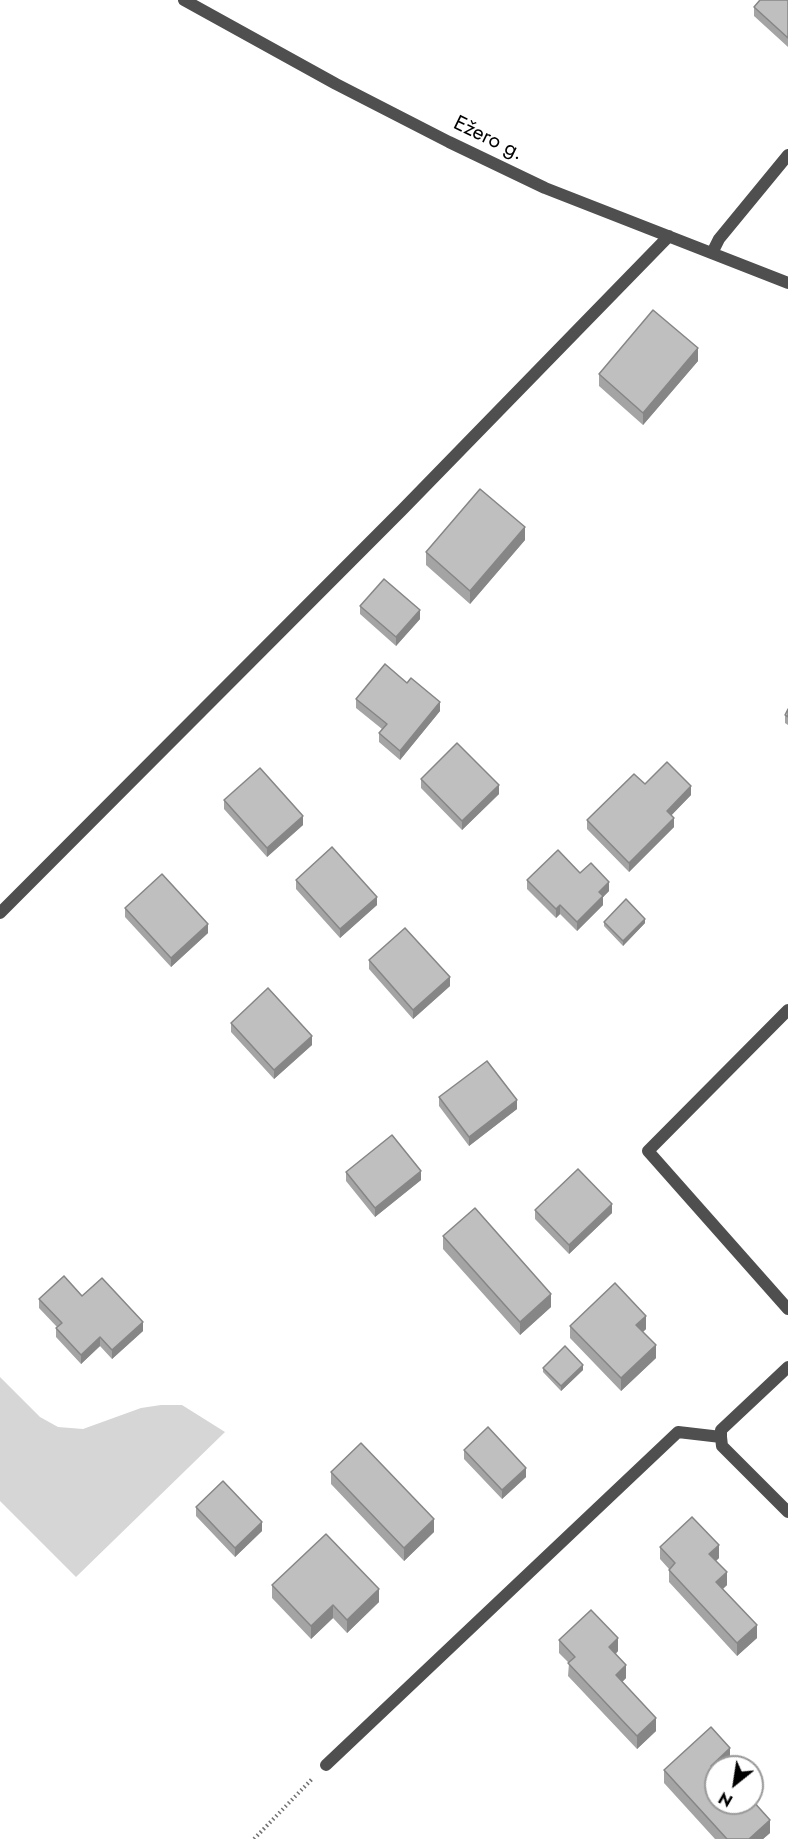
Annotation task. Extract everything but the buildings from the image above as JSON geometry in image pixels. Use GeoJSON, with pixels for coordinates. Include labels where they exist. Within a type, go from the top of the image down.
{"type":"FeatureCollection","features":[{"type":"Feature","properties":{"kind":"street","name":"Ežero g."},"geometry":{"type":"LineString","coordinates":[[184,0],[336,84],[545,188],[788,283]]}},
{"type":"Feature","properties":{"kind":"street"},"geometry":{"type":"LineString","coordinates":[[712,253],[719,239],[788,155]]}},
{"type":"Feature","properties":{"kind":"street"},"geometry":{"type":"LineString","coordinates":[[0,913],[403,509],[669,236]]}},
{"type":"Feature","properties":{"kind":"street"},"geometry":{"type":"LineString","coordinates":[[788,1010],[648,1151],[788,1309]]}},
{"type":"Feature","properties":{"kind":"street"},"geometry":{"type":"LineString","coordinates":[[788,1367],[722,1430],[720,1437],[722,1446],[788,1512]]}},
{"type":"Feature","properties":{"kind":"street"},"geometry":{"type":"LineString","coordinates":[[326,1765],[678,1432],[720,1437]]}},
{"type":"Feature","properties":{"kind":"path"},"geometry":{"type":"LineString","coordinates":[[254,1839],[326,1765]]}},
{"type":"Feature","properties":{"kind":"shaded area"},"geometry":{"type":"Polygon","coordinates":[[[0,1377],[40,1417],[58,1427],[83,1429],[141,1408],[182,1405],[225,1432],[76,1577],[0,1501],[0,1377]]]}}]}
